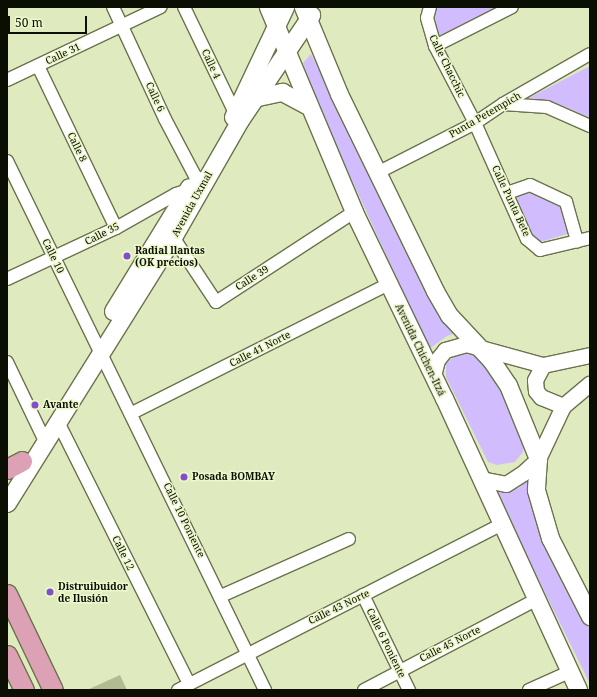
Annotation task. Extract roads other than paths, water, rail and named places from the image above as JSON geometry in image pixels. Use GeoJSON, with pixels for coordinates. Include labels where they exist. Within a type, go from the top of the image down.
{"type":"FeatureCollection","features":[{"type":"Feature","properties":{"kind":"main road","name":"Avenida Chichen-Itzá"},"geometry":{"type":"LineString","coordinates":[[268,7],[306,105],[354,212],[433,376],[578,690]]}},
{"type":"Feature","properties":{"kind":"main road","name":"Avenida Uxmal"},"geometry":{"type":"LineString","coordinates":[[7,503],[42,437],[237,117],[286,7]]}},
{"type":"Feature","properties":{"kind":"main road","name":"Avenida Uxmal"},"geometry":{"type":"LineString","coordinates":[[237,117],[258,97],[286,56],[308,12]]}},
{"type":"Feature","properties":{"kind":"main road"},"geometry":{"type":"LineString","coordinates":[[308,12],[377,173],[435,292],[449,315],[477,344],[508,385],[538,458],[536,490],[550,538],[590,616]]}},
{"type":"Feature","properties":{"kind":"main road"},"geometry":{"type":"LineString","coordinates":[[258,97],[282,92],[306,105]]}},
{"type":"Feature","properties":{"kind":"main road","name":"Avenida Uxmal"},"geometry":{"type":"LineString","coordinates":[[7,482],[14,465],[58,422],[98,346],[174,237],[190,195]]}},
{"type":"Feature","properties":{"kind":"main road"},"geometry":{"type":"LineString","coordinates":[[7,594],[54,690]]}},
{"type":"Feature","properties":{"kind":"main road"},"geometry":{"type":"LineString","coordinates":[[7,655],[24,690]]}},
{"type":"Feature","properties":{"kind":"street","name":"Calle 6"},"geometry":{"type":"LineString","coordinates":[[113,7],[121,27],[200,178]]}},
{"type":"Feature","properties":{"kind":"street","name":"Calle 31"},"geometry":{"type":"LineString","coordinates":[[7,80],[161,7]]}},
{"type":"Feature","properties":{"kind":"street","name":"Calle 4"},"geometry":{"type":"LineString","coordinates":[[184,7],[237,117]]}},
{"type":"Feature","properties":{"kind":"street","name":"Calle Chacchic"},"geometry":{"type":"LineString","coordinates":[[430,7],[427,18],[435,46],[475,123]]}},
{"type":"Feature","properties":{"kind":"street"},"geometry":{"type":"LineString","coordinates":[[435,46],[512,7]]}},
{"type":"Feature","properties":{"kind":"street","name":"Punta Petempich"},"geometry":{"type":"LineString","coordinates":[[377,173],[475,123],[503,104],[590,54]]}},
{"type":"Feature","properties":{"kind":"street","name":"Calle 8"},"geometry":{"type":"LineString","coordinates":[[38,66],[116,228]]}},
{"type":"Feature","properties":{"kind":"street"},"geometry":{"type":"LineString","coordinates":[[503,104],[547,107],[590,126]]}},
{"type":"Feature","properties":{"kind":"street","name":"Calle Punta Bete"},"geometry":{"type":"LineString","coordinates":[[475,123],[527,239],[540,250],[590,238]]}},
{"type":"Feature","properties":{"kind":"street","name":"Calle 10"},"geometry":{"type":"LineString","coordinates":[[7,160],[11,180],[54,259],[98,346]]}},
{"type":"Feature","properties":{"kind":"street"},"geometry":{"type":"LineString","coordinates":[[507,193],[530,184],[566,202],[577,241]]}},
{"type":"Feature","properties":{"kind":"street","name":"Calle 35"},"geometry":{"type":"LineString","coordinates":[[7,280],[54,259],[116,228],[172,196],[190,195]]}},
{"type":"Feature","properties":{"kind":"street","name":"Calle 39"},"geometry":{"type":"LineString","coordinates":[[174,237],[216,302],[354,212]]}},
{"type":"Feature","properties":{"kind":"street","name":"Calle 41 Norte"},"geometry":{"type":"LineString","coordinates":[[132,413],[388,284]]}},
{"type":"Feature","properties":{"kind":"street"},"geometry":{"type":"LineString","coordinates":[[433,376],[437,360],[445,350],[466,344],[477,344],[496,354],[543,365],[590,355]]}},
{"type":"Feature","properties":{"kind":"street","name":"Calle 10 Poniente"},"geometry":{"type":"LineString","coordinates":[[98,346],[221,596],[265,690]]}},
{"type":"Feature","properties":{"kind":"street"},"geometry":{"type":"LineString","coordinates":[[7,362],[42,437]]}},
{"type":"Feature","properties":{"kind":"street"},"geometry":{"type":"LineString","coordinates":[[543,365],[535,380],[536,391],[550,402],[563,406]]}},
{"type":"Feature","properties":{"kind":"street"},"geometry":{"type":"LineString","coordinates":[[481,479],[506,484],[538,458],[563,406],[590,383]]}},
{"type":"Feature","properties":{"kind":"street","name":"Calle 12"},"geometry":{"type":"LineString","coordinates":[[58,422],[189,684]]}},
{"type":"Feature","properties":{"kind":"street","name":"Calle 43 Norte"},"geometry":{"type":"LineString","coordinates":[[178,690],[247,652],[502,524]]}},
{"type":"Feature","properties":{"kind":"street"},"geometry":{"type":"LineString","coordinates":[[221,596],[349,539]]}},
{"type":"Feature","properties":{"kind":"street","name":"Calle 6 Poniente"},"geometry":{"type":"LineString","coordinates":[[363,595],[409,690]]}},
{"type":"Feature","properties":{"kind":"street","name":"Calle 45 Norte"},"geometry":{"type":"LineString","coordinates":[[364,690],[536,599]]}},
{"type":"Feature","properties":{"kind":"street"},"geometry":{"type":"LineString","coordinates":[[529,690],[569,672]]}},
{"type":"Feature","properties":{"kind":"place","name":"Radial llantas (OK precios)"},"geometry":{"type":"Point","coordinates":[127,256]}},
{"type":"Feature","properties":{"kind":"place","name":"Avante"},"geometry":{"type":"Point","coordinates":[35,405]}},
{"type":"Feature","properties":{"kind":"place","name":"Posada BOMBAY"},"geometry":{"type":"Point","coordinates":[184,477]}},
{"type":"Feature","properties":{"kind":"place","name":"Distruibuidor de Ilusión"},"geometry":{"type":"Point","coordinates":[50,592]}}]}
